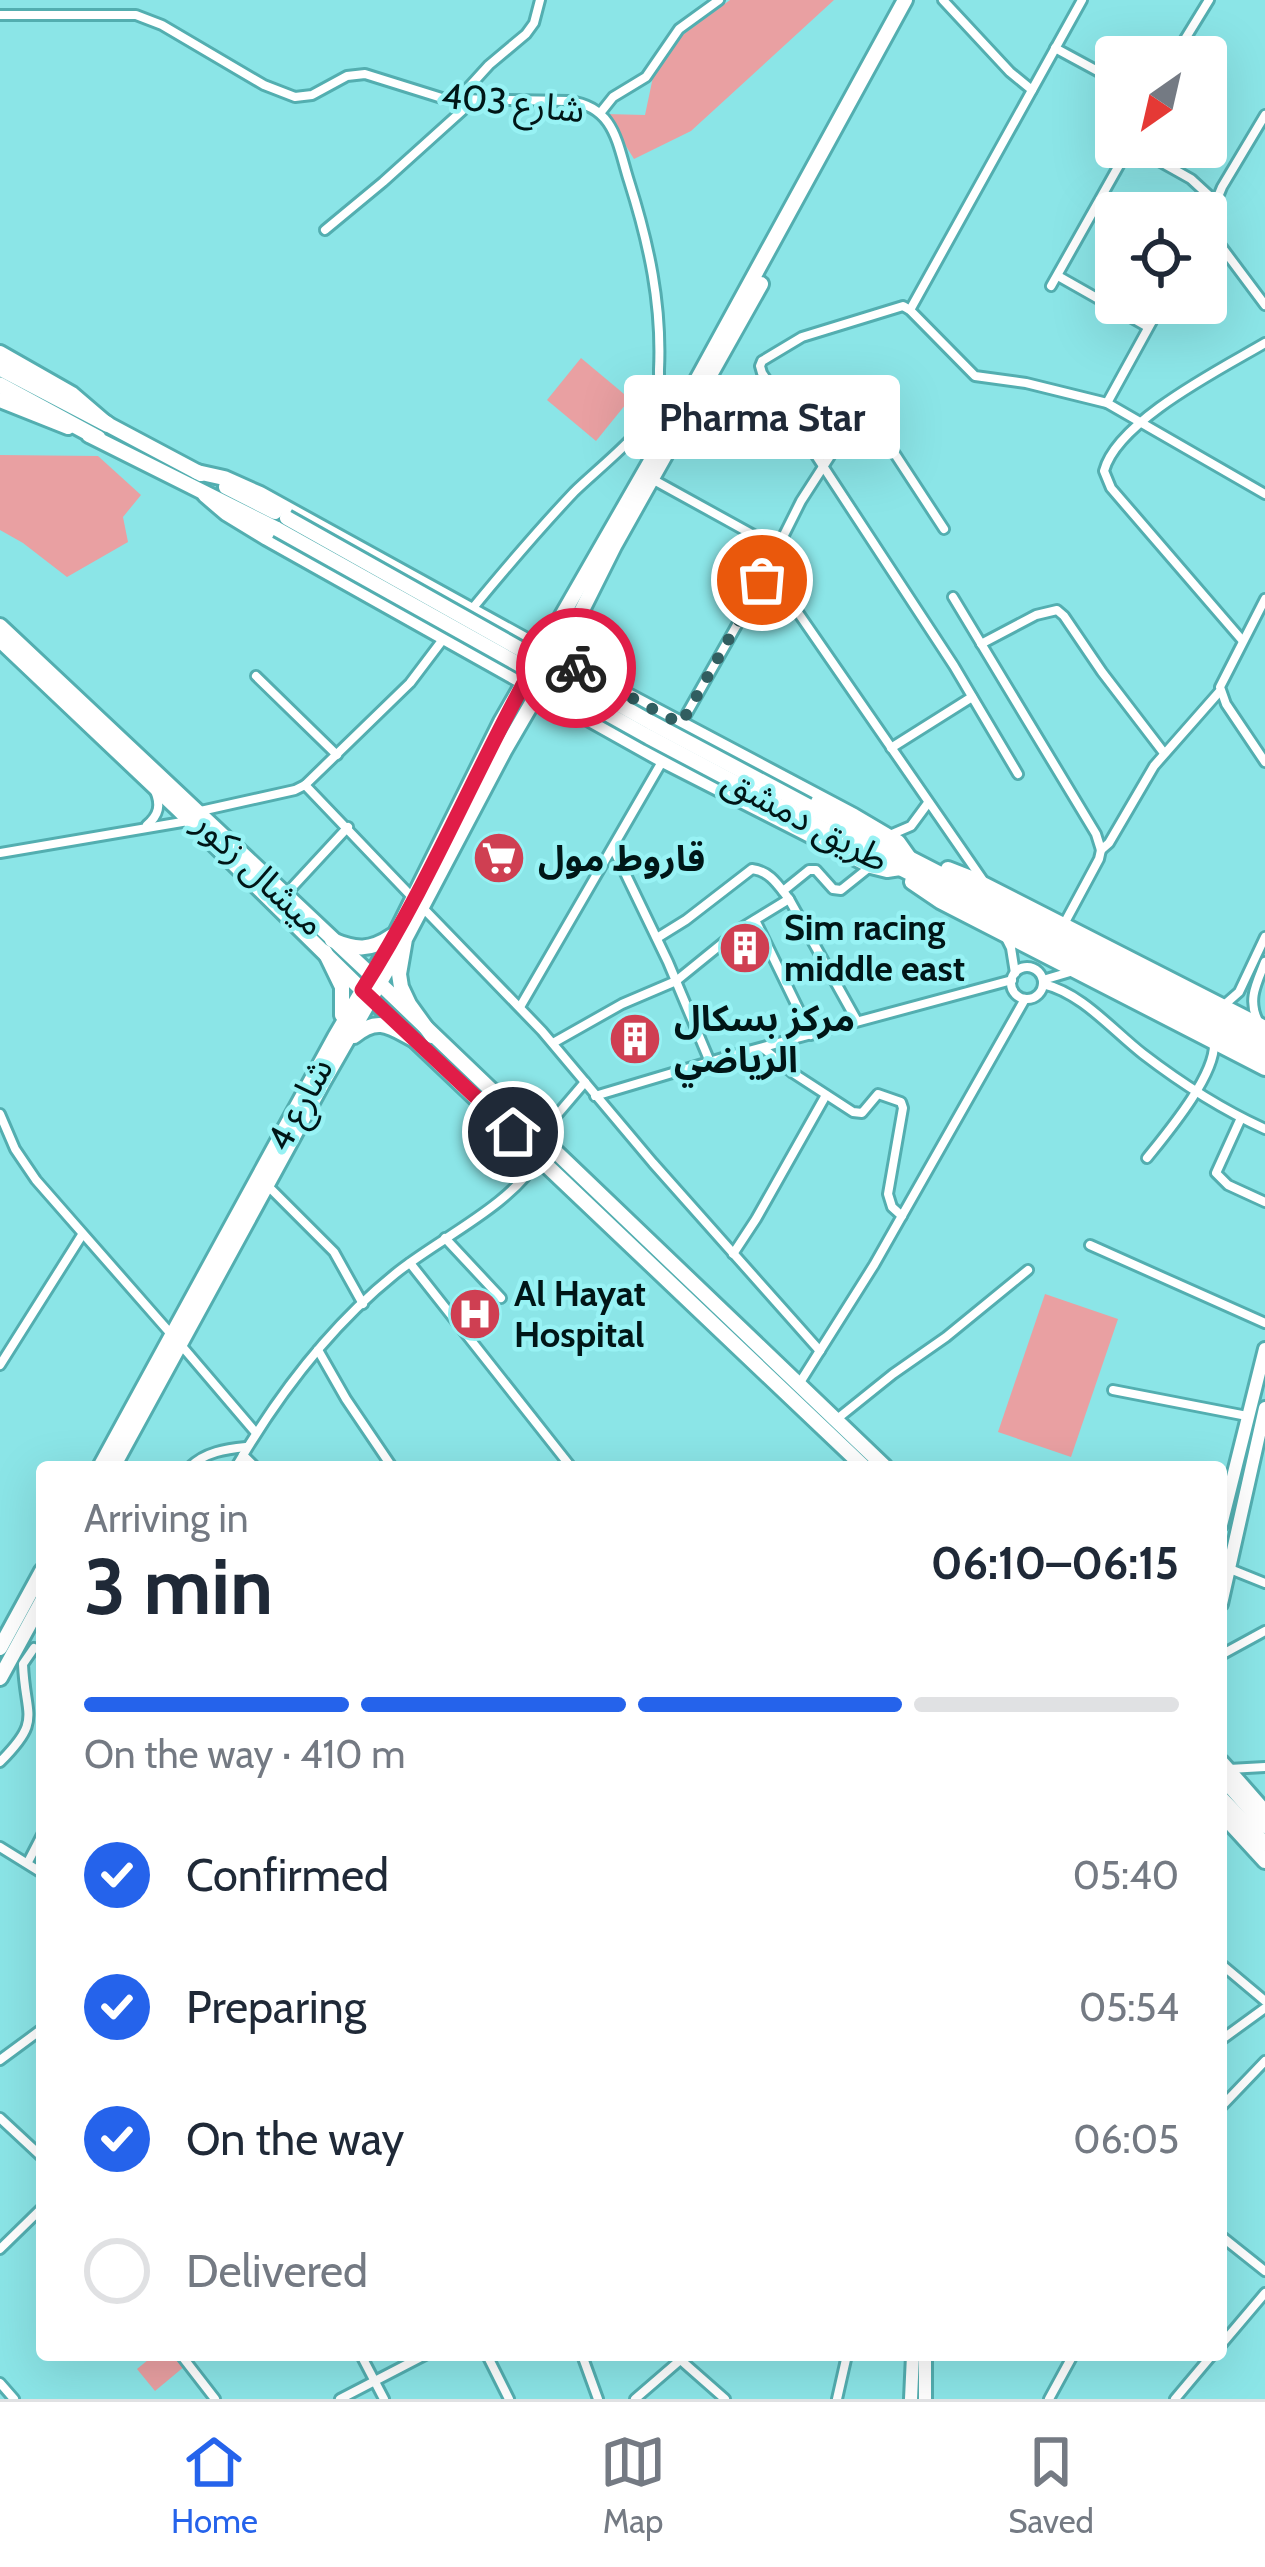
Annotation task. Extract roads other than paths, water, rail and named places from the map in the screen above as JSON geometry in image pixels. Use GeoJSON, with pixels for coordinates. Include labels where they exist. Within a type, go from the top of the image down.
{"type":"FeatureCollection","features":[{"type":"Feature","properties":{"kind":"highway"},"geometry":{"type":"LineString","coordinates":[[3,375],[102,431]]}},
{"type":"Feature","properties":{"kind":"main road"},"geometry":{"type":"LineString","coordinates":[[509,726],[539,692],[558,658],[905,0]]}},
{"type":"Feature","properties":{"kind":"main road"},"geometry":{"type":"LineString","coordinates":[[418,903],[509,726],[523,684],[675,430],[915,0]]}},
{"type":"Feature","properties":{"kind":"main road"},"geometry":{"type":"LineString","coordinates":[[0,353],[72,394],[102,431]]}},
{"type":"Feature","properties":{"kind":"main road"},"geometry":{"type":"LineString","coordinates":[[0,400],[102,431]]}},
{"type":"Feature","properties":{"kind":"main road","name":"طريق دمشق"},"geometry":{"type":"LineString","coordinates":[[102,431],[197,472],[282,524],[638,715],[906,866],[985,898],[1264,1032]]}},
{"type":"Feature","properties":{"kind":"main road","name":"طريق دمشق"},"geometry":{"type":"LineString","coordinates":[[102,431],[205,495],[282,524]]}},
{"type":"Feature","properties":{"kind":"main road"},"geometry":{"type":"LineString","coordinates":[[197,472],[260,494],[888,836],[903,847],[911,881],[922,890],[1265,1068]]}},
{"type":"Feature","properties":{"kind":"main road"},"geometry":{"type":"LineString","coordinates":[[205,495],[266,538],[663,760],[871,866],[887,870],[906,866]]}},
{"type":"Feature","properties":{"kind":"main road"},"geometry":{"type":"LineString","coordinates":[[520,638],[544,632],[561,615]]}},
{"type":"Feature","properties":{"kind":"main road"},"geometry":{"type":"LineString","coordinates":[[471,653],[485,655],[496,649],[498,636],[491,621]]}},
{"type":"Feature","properties":{"kind":"main road"},"geometry":{"type":"LineString","coordinates":[[576,623],[573,653],[588,675]]}},
{"type":"Feature","properties":{"kind":"main road","name":"ميشال زكور"},"geometry":{"type":"LineString","coordinates":[[0,626],[329,946],[375,980],[879,1461]]}},
{"type":"Feature","properties":{"kind":"main road","name":"ميشال زكور"},"geometry":{"type":"LineString","coordinates":[[0,640],[153,785],[284,895],[367,994],[855,1461]]}},
{"type":"Feature","properties":{"kind":"main road"},"geometry":{"type":"LineString","coordinates":[[493,666],[506,682],[509,726]]}},
{"type":"Feature","properties":{"kind":"main road"},"geometry":{"type":"LineString","coordinates":[[580,714],[574,699],[578,687],[604,683]]}},
{"type":"Feature","properties":{"kind":"main road"},"geometry":{"type":"LineString","coordinates":[[418,903],[493,739],[542,706],[580,714]]}},
{"type":"Feature","properties":{"kind":"main road","name":"طريق دمشق"},"geometry":{"type":"LineString","coordinates":[[906,866],[953,871],[985,898],[1265,1054]]}},
{"type":"Feature","properties":{"kind":"main road"},"geometry":{"type":"LineString","coordinates":[[985,898],[1064,926],[1264,1032]]}},
{"type":"Feature","properties":{"kind":"main road","name":"شارع 4"},"geometry":{"type":"LineString","coordinates":[[104,1461],[176,1340],[418,903]]}},
{"type":"Feature","properties":{"kind":"main road"},"geometry":{"type":"LineString","coordinates":[[340,1040],[344,993],[329,946],[367,949],[400,936],[401,987],[432,1036]]}},
{"type":"Feature","properties":{"kind":"main road"},"geometry":{"type":"LineString","coordinates":[[340,1040],[373,1024],[415,1040]]}},
{"type":"Feature","properties":{"kind":"main road","name":"شارع 4"},"geometry":{"type":"LineString","coordinates":[[116,1461],[176,1340]]}},
{"type":"Feature","properties":{"kind":"main road"},"geometry":{"type":"LineString","coordinates":[[1227,1497],[1265,1349]]}},
{"type":"Feature","properties":{"kind":"main road"},"geometry":{"type":"LineString","coordinates":[[1227,1581],[1265,1408]]}},
{"type":"Feature","properties":{"kind":"main road"},"geometry":{"type":"LineString","coordinates":[[863,1445],[887,1461]]}},
{"type":"Feature","properties":{"kind":"main road"},"geometry":{"type":"LineString","coordinates":[[0,1678],[36,1590]]}},
{"type":"Feature","properties":{"kind":"main road"},"geometry":{"type":"LineString","coordinates":[[0,1648],[22,1633]]}},
{"type":"Feature","properties":{"kind":"main road"},"geometry":{"type":"LineString","coordinates":[[1227,1773],[1265,1812]]}},
{"type":"Feature","properties":{"kind":"main road"},"geometry":{"type":"LineString","coordinates":[[1227,1774],[1265,1826]]}},
{"type":"Feature","properties":{"kind":"main road"},"geometry":{"type":"LineString","coordinates":[[1227,1804],[1265,1844]]}},
{"type":"Feature","properties":{"kind":"main road"},"geometry":{"type":"LineString","coordinates":[[1227,1820],[1265,1861]]}},
{"type":"Feature","properties":{"kind":"main road"},"geometry":{"type":"LineString","coordinates":[[911,2399],[913,2361]]}},
{"type":"Feature","properties":{"kind":"main road"},"geometry":{"type":"LineString","coordinates":[[925,2361],[925,2399]]}},
{"type":"Feature","properties":{"kind":"street"},"geometry":{"type":"LineString","coordinates":[[458,99],[488,64],[526,34],[540,0]]}},
{"type":"Feature","properties":{"kind":"street"},"geometry":{"type":"LineString","coordinates":[[601,112],[613,97],[646,77],[676,33],[719,0]]}},
{"type":"Feature","properties":{"kind":"street"},"geometry":{"type":"LineString","coordinates":[[943,0],[1032,90]]}},
{"type":"Feature","properties":{"kind":"street"},"geometry":{"type":"LineString","coordinates":[[910,310],[1082,0]]}},
{"type":"Feature","properties":{"kind":"street"},"geometry":{"type":"LineString","coordinates":[[1187,36],[1209,0]]}},
{"type":"Feature","properties":{"kind":"street","name":"شارع 403"},"geometry":{"type":"LineString","coordinates":[[0,15],[136,15],[295,97],[312,95],[347,76],[365,74],[445,99],[569,101],[601,112],[628,178],[655,284],[661,344],[653,412]]}},
{"type":"Feature","properties":{"kind":"street"},"geometry":{"type":"LineString","coordinates":[[1055,48],[1095,70]]}},
{"type":"Feature","properties":{"kind":"street"},"geometry":{"type":"LineString","coordinates":[[325,230],[475,99]]}},
{"type":"Feature","properties":{"kind":"street"},"geometry":{"type":"LineString","coordinates":[[1221,192],[1265,115]]}},
{"type":"Feature","properties":{"kind":"street"},"geometry":{"type":"LineString","coordinates":[[1104,192],[1134,147],[1191,178],[1206,192]]}},
{"type":"Feature","properties":{"kind":"street"},"geometry":{"type":"LineString","coordinates":[[1052,286],[1095,209]]}},
{"type":"Feature","properties":{"kind":"street"},"geometry":{"type":"LineString","coordinates":[[1227,254],[1265,305]]}},
{"type":"Feature","properties":{"kind":"street"},"geometry":{"type":"LineString","coordinates":[[1058,276],[1148,327]]}},
{"type":"Feature","properties":{"kind":"street"},"geometry":{"type":"LineString","coordinates":[[1018,774],[761,373],[760,364],[802,338],[903,306],[975,376],[1107,403],[1265,494]]}},
{"type":"Feature","properties":{"kind":"street"},"geometry":{"type":"LineString","coordinates":[[1107,403],[1150,324]]}},
{"type":"Feature","properties":{"kind":"street"},"geometry":{"type":"LineString","coordinates":[[1242,640],[1106,480],[1106,462],[1157,408],[1265,343]]}},
{"type":"Feature","properties":{"kind":"street"},"geometry":{"type":"LineString","coordinates":[[472,609],[563,504],[653,412],[675,430]]}},
{"type":"Feature","properties":{"kind":"street"},"geometry":{"type":"LineString","coordinates":[[681,724],[822,467],[850,425],[862,419],[872,422],[888,438],[944,529]]}},
{"type":"Feature","properties":{"kind":"street"},"geometry":{"type":"LineString","coordinates":[[652,478],[777,548]]}},
{"type":"Feature","properties":{"kind":"street"},"geometry":{"type":"LineString","coordinates":[[768,569],[928,803],[985,898]]}},
{"type":"Feature","properties":{"kind":"street"},"geometry":{"type":"LineString","coordinates":[[953,597],[1102,850]]}},
{"type":"Feature","properties":{"kind":"street"},"geometry":{"type":"LineString","coordinates":[[1265,599],[1220,682],[1226,704],[1265,762]]}},
{"type":"Feature","properties":{"kind":"street"},"geometry":{"type":"LineString","coordinates":[[982,644],[1036,615],[1057,610],[1164,753]]}},
{"type":"Feature","properties":{"kind":"street"},"geometry":{"type":"LineString","coordinates":[[0,853],[140,828],[295,790],[410,683],[445,637]]}},
{"type":"Feature","properties":{"kind":"street"},"geometry":{"type":"LineString","coordinates":[[256,676],[337,755]]}},
{"type":"Feature","properties":{"kind":"street"},"geometry":{"type":"LineString","coordinates":[[1064,926],[1102,850],[1164,753],[1220,691]]}},
{"type":"Feature","properties":{"kind":"street"},"geometry":{"type":"LineString","coordinates":[[891,748],[972,697]]}},
{"type":"Feature","properties":{"kind":"street"},"geometry":{"type":"LineString","coordinates":[[520,1007],[663,760]]}},
{"type":"Feature","properties":{"kind":"street"},"geometry":{"type":"LineString","coordinates":[[140,828],[159,809],[153,785]]}},
{"type":"Feature","properties":{"kind":"street"},"geometry":{"type":"LineString","coordinates":[[305,785],[553,1043],[820,1351]]}},
{"type":"Feature","properties":{"kind":"street"},"geometry":{"type":"LineString","coordinates":[[888,836],[911,826],[928,803]]}},
{"type":"Feature","properties":{"kind":"street"},"geometry":{"type":"LineString","coordinates":[[284,895],[348,827]]}},
{"type":"Feature","properties":{"kind":"street"},"geometry":{"type":"LineString","coordinates":[[613,849],[710,1062]]}},
{"type":"Feature","properties":{"kind":"street"},"geometry":{"type":"LineString","coordinates":[[553,1043],[622,1004],[676,981],[786,895],[808,870],[816,870],[833,889],[841,890],[871,866]]}},
{"type":"Feature","properties":{"kind":"street"},"geometry":{"type":"LineString","coordinates":[[657,938],[752,868],[760,870],[786,895],[857,1022]]}},
{"type":"Feature","properties":{"kind":"street"},"geometry":{"type":"LineString","coordinates":[[755,920],[811,1035]]}},
{"type":"Feature","properties":{"kind":"street"},"geometry":{"type":"LineString","coordinates":[[1004,934],[1011,948],[1013,990],[1025,999]]}},
{"type":"Feature","properties":{"kind":"street"},"geometry":{"type":"LineString","coordinates":[[1264,1032],[1252,1009],[1252,998],[1265,937]]}},
{"type":"Feature","properties":{"kind":"street"},"geometry":{"type":"LineString","coordinates":[[1221,1007],[1265,962]]}},
{"type":"Feature","properties":{"kind":"street"},"geometry":{"type":"LineString","coordinates":[[596,1096],[1031,968],[1043,982],[1066,991],[1195,1091],[1265,1129]]}},
{"type":"Feature","properties":{"kind":"street"},"geometry":{"type":"LineString","coordinates":[[799,1384],[902,1216],[1025,999],[1037,996],[1043,982],[1059,973],[1078,973]]}},
{"type":"Feature","properties":{"kind":"street"},"geometry":{"type":"LineString","coordinates":[[1195,1091],[1213,1060],[1214,1044]]}},
{"type":"Feature","properties":{"kind":"street"},"geometry":{"type":"LineString","coordinates":[[763,1048],[858,1114],[878,1094],[903,1105],[888,1194],[892,1207],[902,1216]]}},
{"type":"Feature","properties":{"kind":"street"},"geometry":{"type":"LineString","coordinates":[[1147,1158],[1218,1062],[1232,1053]]}},
{"type":"Feature","properties":{"kind":"street"},"geometry":{"type":"LineString","coordinates":[[539,1136],[584,1082]]}},
{"type":"Feature","properties":{"kind":"street"},"geometry":{"type":"LineString","coordinates":[[733,1253],[826,1094]]}},
{"type":"Feature","properties":{"kind":"street"},"geometry":{"type":"LineString","coordinates":[[0,1114],[19,1156],[82,1235],[256,1433]]}},
{"type":"Feature","properties":{"kind":"street"},"geometry":{"type":"LineString","coordinates":[[1241,1118],[1217,1175],[1265,1202]]}},
{"type":"Feature","properties":{"kind":"street"},"geometry":{"type":"LineString","coordinates":[[239,1461],[289,1385],[363,1304],[410,1263],[509,1192],[539,1157]]}},
{"type":"Feature","properties":{"kind":"street"},"geometry":{"type":"LineString","coordinates":[[263,1182],[338,1257],[363,1304]]}},
{"type":"Feature","properties":{"kind":"street"},"geometry":{"type":"LineString","coordinates":[[0,1365],[82,1235]]}},
{"type":"Feature","properties":{"kind":"street"},"geometry":{"type":"LineString","coordinates":[[445,1238],[501,1298]]}},
{"type":"Feature","properties":{"kind":"street"},"geometry":{"type":"LineString","coordinates":[[1090,1245],[1265,1323]]}},
{"type":"Feature","properties":{"kind":"street"},"geometry":{"type":"LineString","coordinates":[[410,1263],[562,1461]]}},
{"type":"Feature","properties":{"kind":"street"},"geometry":{"type":"LineString","coordinates":[[837,1419],[1028,1270]]}},
{"type":"Feature","properties":{"kind":"street"},"geometry":{"type":"LineString","coordinates":[[318,1350],[388,1461]]}},
{"type":"Feature","properties":{"kind":"street"},"geometry":{"type":"LineString","coordinates":[[1113,1390],[1248,1416]]}},
{"type":"Feature","properties":{"kind":"street"},"geometry":{"type":"LineString","coordinates":[[197,1461],[216,1452],[245,1451]]}},
{"type":"Feature","properties":{"kind":"street"},"geometry":{"type":"LineString","coordinates":[[245,1451],[251,1461]]}},
{"type":"Feature","properties":{"kind":"street"},"geometry":{"type":"LineString","coordinates":[[1230,1569],[1265,1583]]}},
{"type":"Feature","properties":{"kind":"street"},"geometry":{"type":"LineString","coordinates":[[1227,1652],[1265,1631]]}},
{"type":"Feature","properties":{"kind":"street"},"geometry":{"type":"LineString","coordinates":[[0,1762],[25,1737],[28,1727],[22,1633]]}},
{"type":"Feature","properties":{"kind":"street"},"geometry":{"type":"LineString","coordinates":[[1227,1769],[1265,1767]]}},
{"type":"Feature","properties":{"kind":"street"},"geometry":{"type":"LineString","coordinates":[[0,1846],[36,1868]]}},
{"type":"Feature","properties":{"kind":"street"},"geometry":{"type":"LineString","coordinates":[[28,1862],[36,1847]]}},
{"type":"Feature","properties":{"kind":"street"},"geometry":{"type":"LineString","coordinates":[[1227,1970],[1265,2005],[1227,2035]]}},
{"type":"Feature","properties":{"kind":"street"},"geometry":{"type":"LineString","coordinates":[[0,2060],[36,2033]]}},
{"type":"Feature","properties":{"kind":"street"},"geometry":{"type":"LineString","coordinates":[[1227,2102],[1265,2061]]}},
{"type":"Feature","properties":{"kind":"street"},"geometry":{"type":"LineString","coordinates":[[0,2118],[36,2151]]}},
{"type":"Feature","properties":{"kind":"street"},"geometry":{"type":"LineString","coordinates":[[2,2243],[36,2214]]}},
{"type":"Feature","properties":{"kind":"street"},"geometry":{"type":"LineString","coordinates":[[1227,2241],[1265,2271]]}},
{"type":"Feature","properties":{"kind":"street"},"geometry":{"type":"LineString","coordinates":[[1227,2338],[1265,2293]]}},
{"type":"Feature","properties":{"kind":"street"},"geometry":{"type":"LineString","coordinates":[[186,2361],[214,2399]]}},
{"type":"Feature","properties":{"kind":"street"},"geometry":{"type":"LineString","coordinates":[[364,2361],[384,2399]]}},
{"type":"Feature","properties":{"kind":"street"},"geometry":{"type":"LineString","coordinates":[[340,2399],[412,2361]]}},
{"type":"Feature","properties":{"kind":"street"},"geometry":{"type":"LineString","coordinates":[[491,2361],[509,2399]]}},
{"type":"Feature","properties":{"kind":"street"},"geometry":{"type":"LineString","coordinates":[[584,2361],[598,2399]]}},
{"type":"Feature","properties":{"kind":"street"},"geometry":{"type":"LineString","coordinates":[[634,2399],[677,2361]]}},
{"type":"Feature","properties":{"kind":"street"},"geometry":{"type":"LineString","coordinates":[[685,2361],[725,2399]]}},
{"type":"Feature","properties":{"kind":"street"},"geometry":{"type":"LineString","coordinates":[[838,2399],[846,2361]]}},
{"type":"Feature","properties":{"kind":"street"},"geometry":{"type":"LineString","coordinates":[[1049,2399],[1070,2361]]}},
{"type":"Feature","properties":{"kind":"street"},"geometry":{"type":"LineString","coordinates":[[1175,2399],[1207,2361]]}},
{"type":"Feature","properties":{"kind":"street"},"geometry":{"type":"LineString","coordinates":[[0,2383],[14,2399]]}},
{"type":"Feature","properties":{"kind":"place","name":"Pharma Star"},"geometry":{"type":"Point","coordinates":[762,580]}},
{"type":"Feature","properties":{"kind":"place","name":"قاروط مول"},"geometry":{"type":"Point","coordinates":[499,858]}},
{"type":"Feature","properties":{"kind":"place","name":"Sim racing middle east"},"geometry":{"type":"Point","coordinates":[745,948]}},
{"type":"Feature","properties":{"kind":"place","name":"مركز بسكال الرياضي"},"geometry":{"type":"Point","coordinates":[635,1039]}},
{"type":"Feature","properties":{"kind":"place","name":"Al Hayat Hospital"},"geometry":{"type":"Point","coordinates":[475,1314]}}]}
